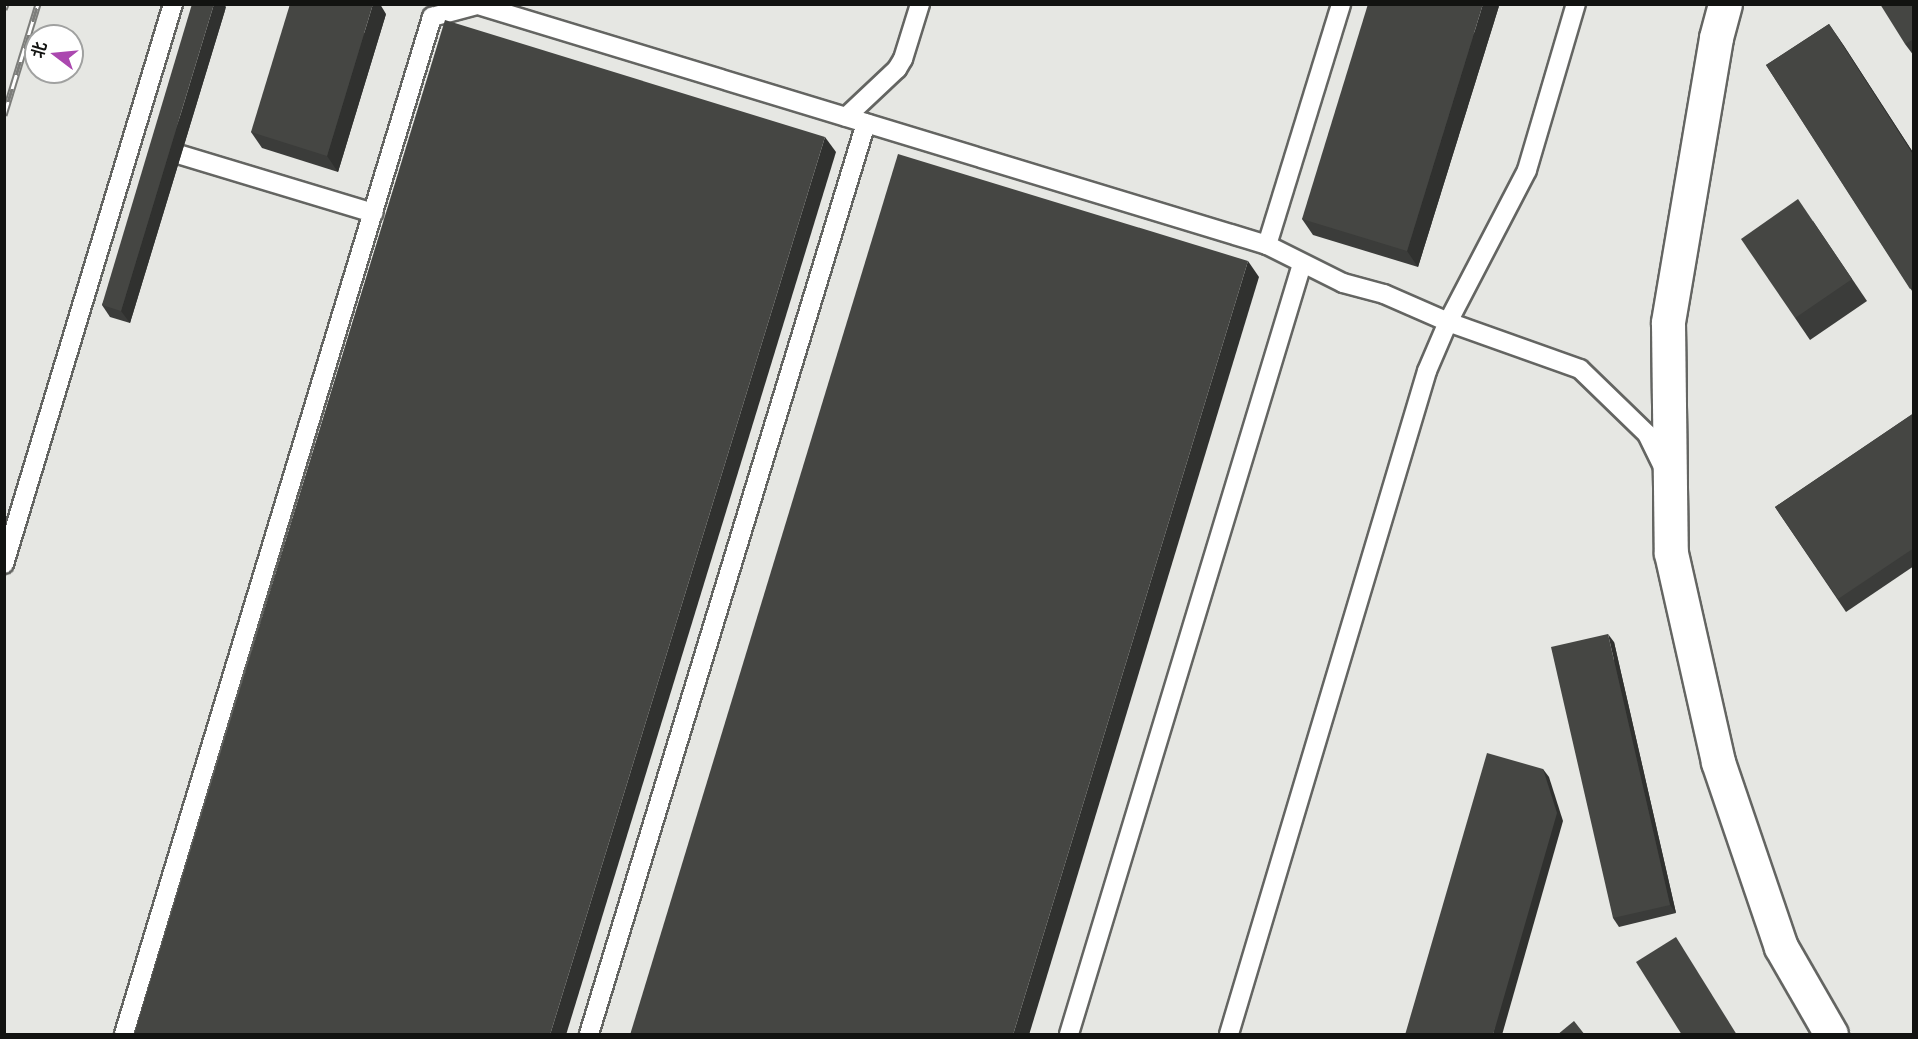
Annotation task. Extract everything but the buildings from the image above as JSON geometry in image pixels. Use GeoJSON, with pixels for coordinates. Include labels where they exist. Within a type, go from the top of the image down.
{"type":"FeatureCollection","features":[{"type":"Feature","properties":{"kind":"street"},"geometry":{"type":"LineString","coordinates":[[1725,4],[1716,38],[1668,324],[1671,553],[1718,762],[1781,947],[1831,1035]]}},
{"type":"Feature","properties":{"kind":"lane"},"geometry":{"type":"LineString","coordinates":[[4,564],[173,4]]}},
{"type":"Feature","properties":{"kind":"lane"},"geometry":{"type":"LineString","coordinates":[[846,117],[897,69],[903,59],[920,4]]}},
{"type":"Feature","properties":{"kind":"lane"},"geometry":{"type":"LineString","coordinates":[[1267,245],[1341,4]]}},
{"type":"Feature","properties":{"kind":"lane"},"geometry":{"type":"LineString","coordinates":[[1229,1035],[1427,370],[1448,322],[1527,170],[1575,7],[1556,4]]}},
{"type":"Feature","properties":{"kind":"lane"},"geometry":{"type":"LineString","coordinates":[[124,1035],[373,213],[427,10],[481,5],[1267,245],[1343,283],[1384,294],[1448,322],[1581,369],[1647,434],[1670,481]]}},
{"type":"Feature","properties":{"kind":"lane"},"geometry":{"type":"LineString","coordinates":[[590,1035],[866,123]]}},
{"type":"Feature","properties":{"kind":"lane"},"geometry":{"type":"LineString","coordinates":[[181,155],[373,213]]}},
{"type":"Feature","properties":{"kind":"lane"},"geometry":{"type":"LineString","coordinates":[[1069,1035],[1302,264]]}},
{"type":"Feature","properties":{"kind":"railway"},"geometry":{"type":"LineString","coordinates":[[4,9],[6,4]]}},
{"type":"Feature","properties":{"kind":"railway"},"geometry":{"type":"LineString","coordinates":[[4,115],[38,4]]}}]}
